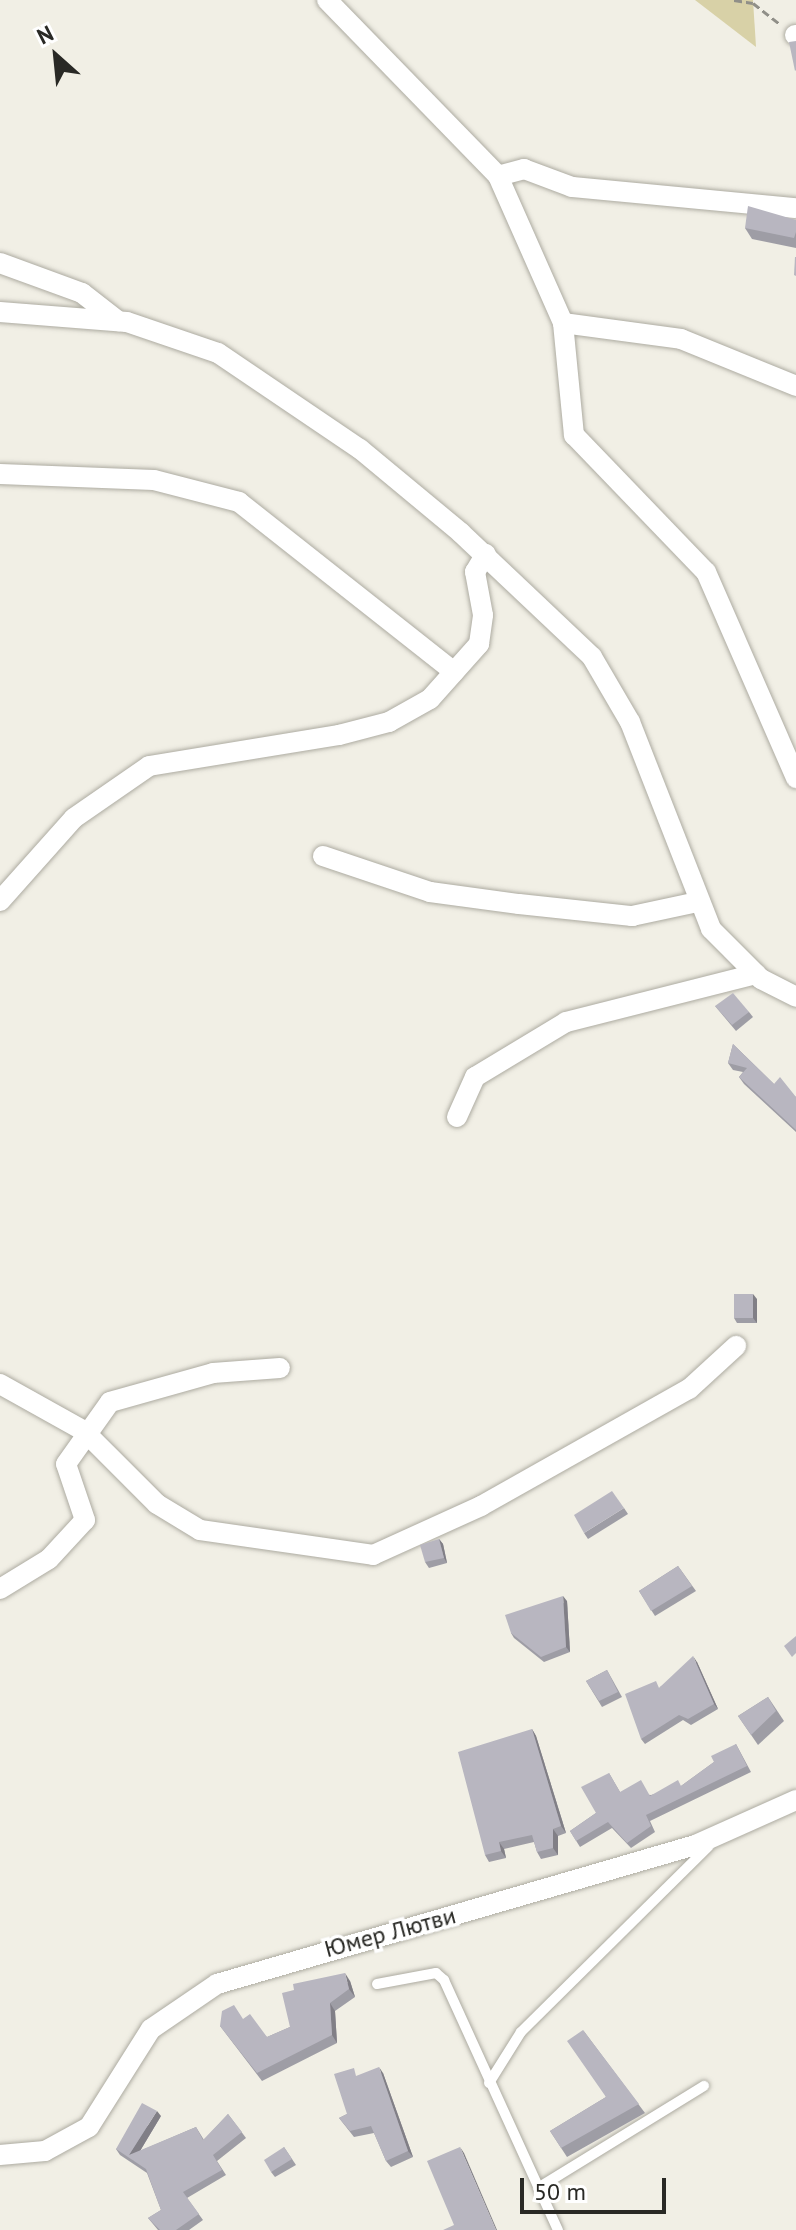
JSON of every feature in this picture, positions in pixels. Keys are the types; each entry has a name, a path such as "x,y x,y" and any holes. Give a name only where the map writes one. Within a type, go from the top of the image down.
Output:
{"street":[{"path":"327,0 498,176 563,323 574,435 706,572 796,778"},
{"path":"498,176 524,169 572,187 796,208"},
{"path":"0,263 68,286 118,321"},
{"path":"0,312 118,321 182,337 287,395 486,554 562,624 611,687 711,929 756,974 796,997"},
{"path":"563,323 681,339 796,386"},
{"path":"0,474 154,480 239,502 454,672"},
{"path":"0,901 74,818 149,766 389,722 430,699 479,644 483,615 475,572 486,554"},
{"path":"323,856 430,892 519,904 632,916 698,902"},
{"path":"457,1117 475,1077 566,1022 756,974"},
{"path":"0,1384 84,1431 157,1504 200,1530 373,1555 481,1506 689,1389 736,1346"},
{"path":"0,1589 49,1559 85,1520 66,1464 84,1431 110,1402 155,1384 280,1368"},
{"name":"Юмер Лютви","path":"0,2155 45,2151 89,2127 151,2029 217,1984 719,1836 796,1800"}],"lane":[{"path":"489,2083 521,2032 719,1836"},
{"path":"377,1984 441,1975 558,2230"},
{"path":"538,2188 704,2086"}],"path":[{"path":"734,0 753,3 796,35"}],"shaded area":[{"path":"695,0 753,0 756,47"}],"building":[{"path":"796,41 796,70 795,71 789,42"},
{"path":"748,206 796,220 794,238 745,228"},
{"path":"733,993 749,1012 732,1025 715,1006"},
{"path":"733,1044 774,1084 780,1077 796,1097 796,1130 739,1077 747,1068 728,1063"},
{"path":"734,1294 753,1294 753,1318 734,1318"},
{"path":"612,1491 624,1508 584,1533 574,1515"},
{"path":"439,1539 444,1558 425,1562 420,1545"},
{"path":"678,1566 692,1586 651,1611 639,1591"},
{"path":"563,1596 566,1647 541,1657 511,1633 505,1615"},
{"path":"796,1636 796,1653 792,1657 784,1646"},
{"path":"693,1656 714,1704 688,1719 679,1715 641,1739 625,1694 656,1681 659,1688"},
{"path":"607,1670 618,1692 599,1701 586,1681"},
{"path":"768,1697 776,1711 751,1735 738,1716"},
{"path":"532,1729 561,1826 553,1829 553,1848 537,1852 532,1835 499,1842 501,1851 485,1855 458,1752"},
{"path":"736,1744 747,1766 646,1815 651,1826 627,1843 608,1822 576,1841 570,1831 596,1813 581,1787 609,1773 620,1792 641,1780 650,1796 678,1780 681,1786 714,1762 711,1756"},
{"path":"345,1973 349,1989 330,2003 332,2035 257,2073 220,2026 222,2011 234,2005 243,2019 250,2014 267,2037 290,2027 282,1993 294,1990 293,1984"},
{"path":"583,2030 639,2104 561,2148 550,2131 606,2097 567,2041"},
{"path":"379,2067 408,2151 386,2161 371,2126 350,2131 339,2118 347,2114 334,2074 354,2068 356,2076"},
{"path":"142,2103 157,2111 129,2155 196,2127 203,2140 228,2114 242,2132 213,2155 222,2170 183,2192 199,2214 176,2230 160,2230 148,2218 161,2210 146,2169 116,2149"},
{"path":"284,2147 292,2159 271,2172 264,2160"},
{"path":"460,2147 496,2230 443,2230 454,2225 427,2161"}]}
